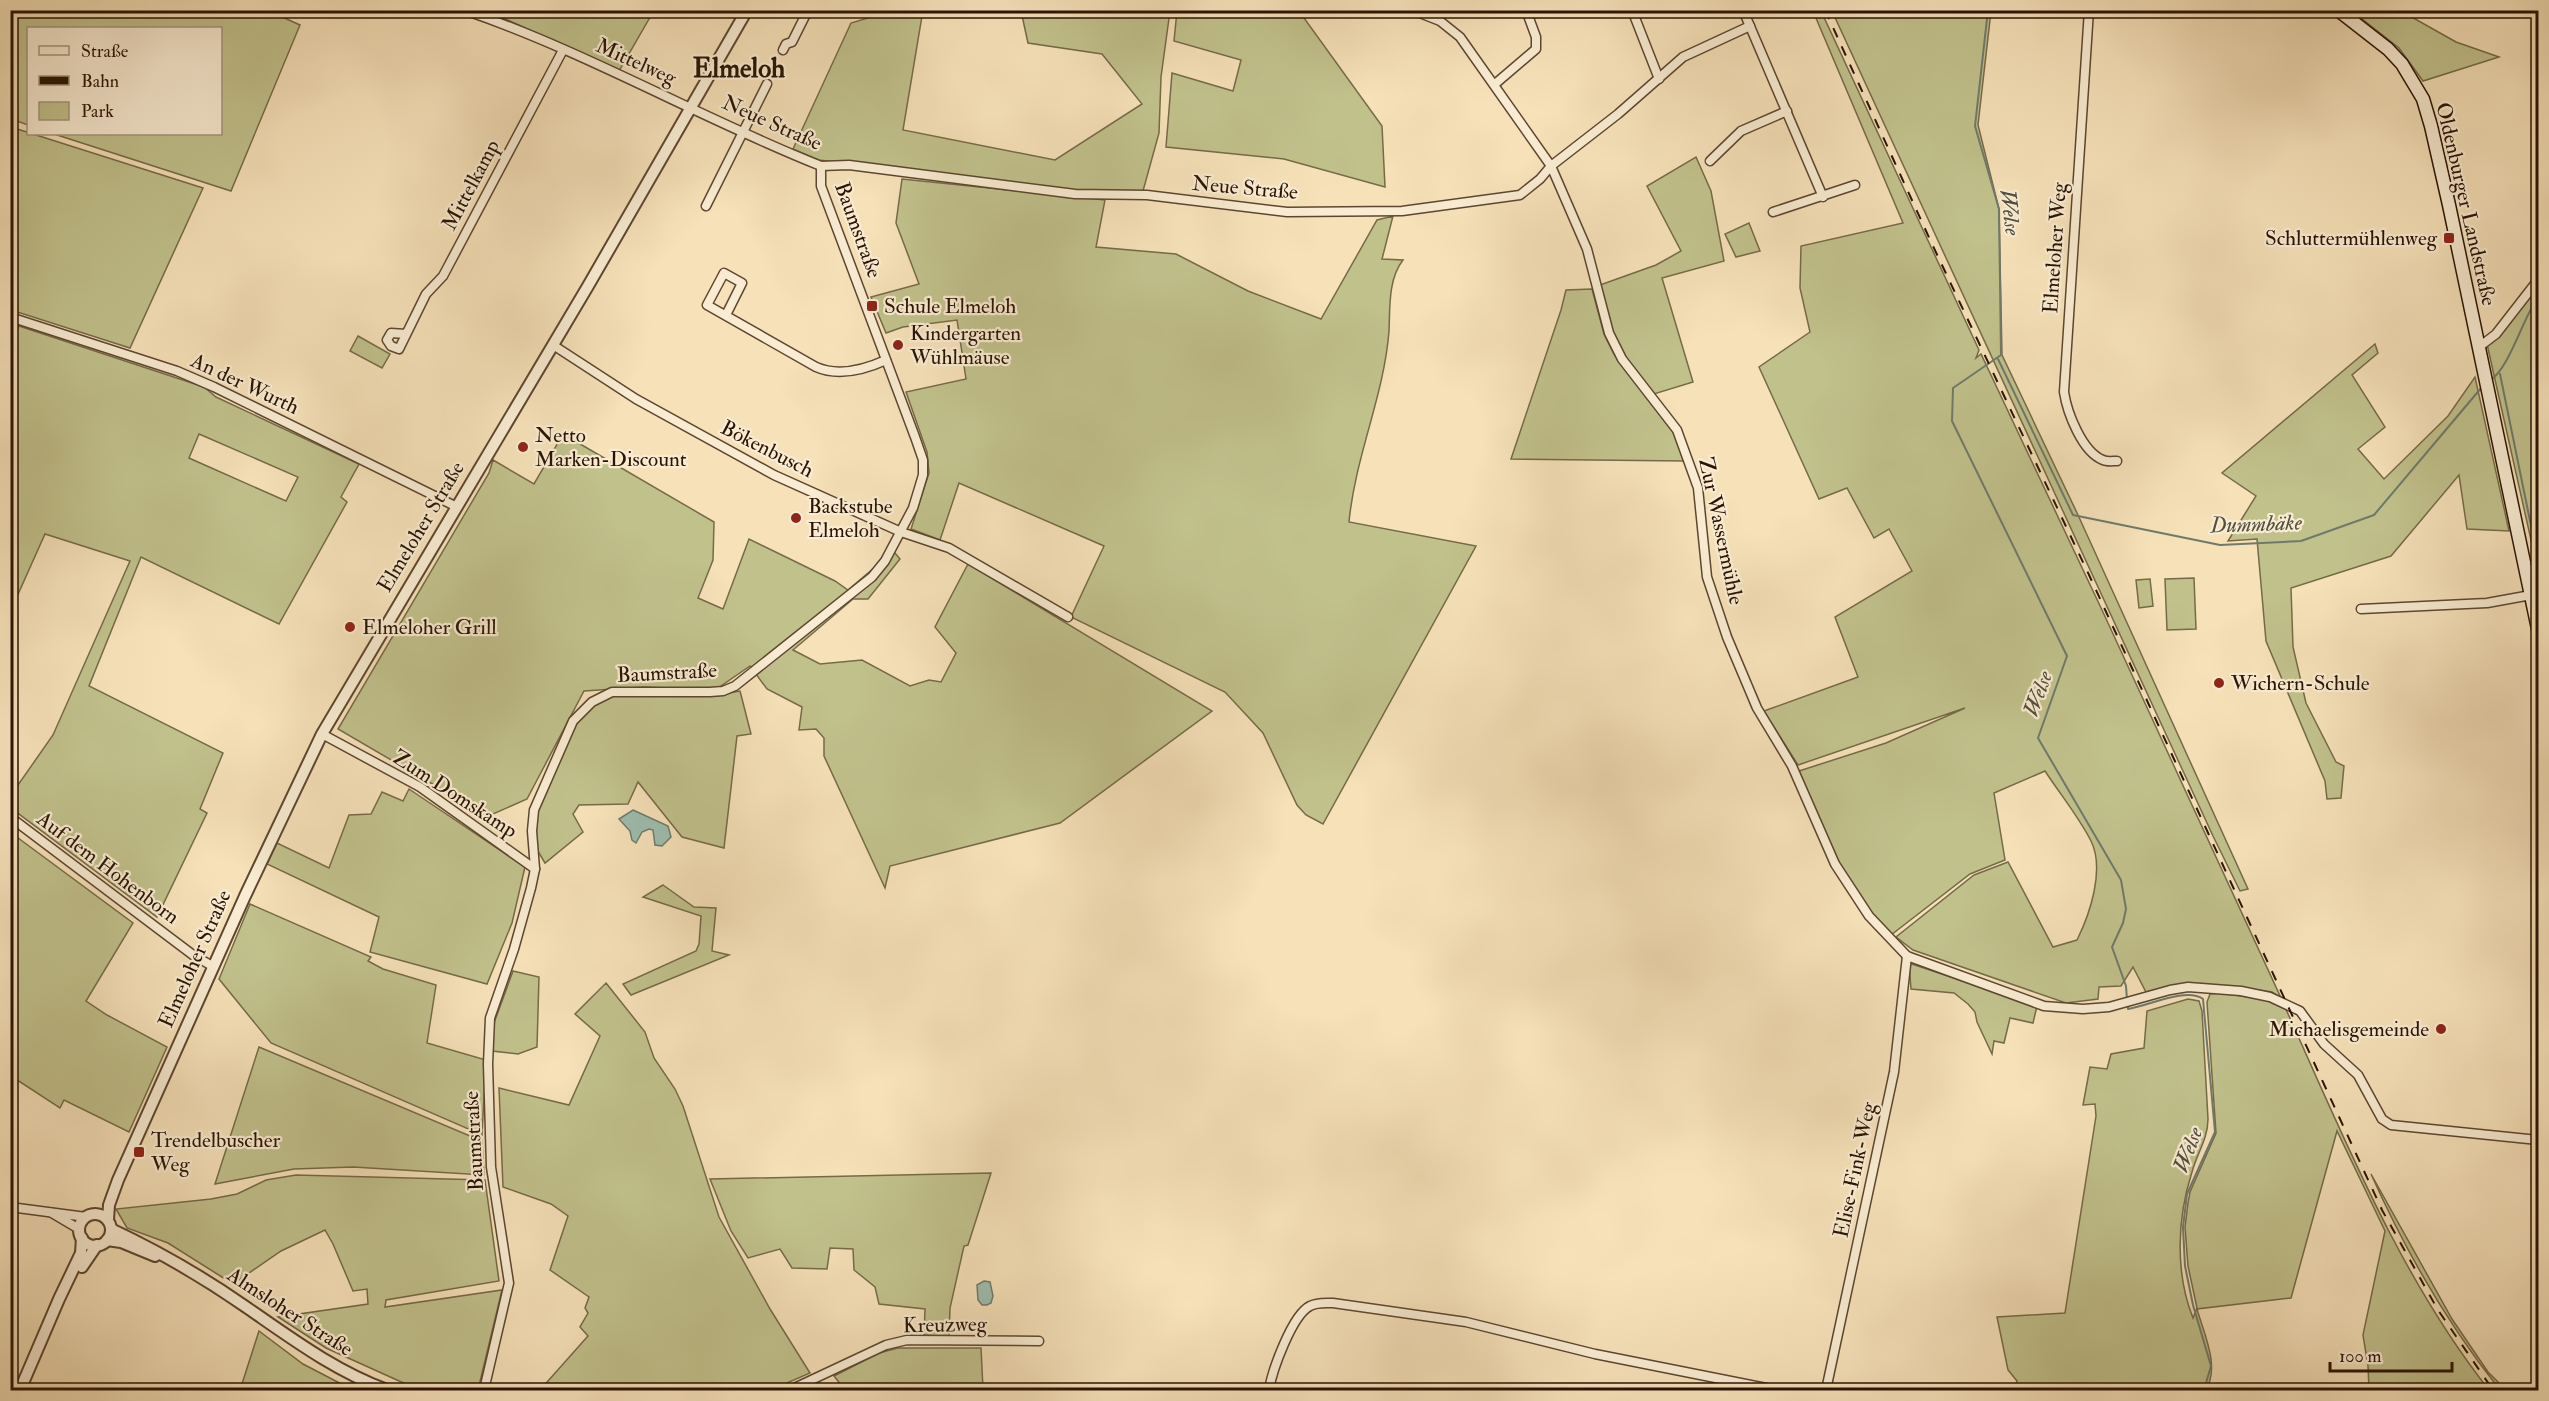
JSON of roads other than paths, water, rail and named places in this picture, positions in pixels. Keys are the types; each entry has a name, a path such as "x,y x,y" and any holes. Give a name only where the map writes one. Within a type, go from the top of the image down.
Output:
{"main road":[{"name":"Oldenburger Landstraße","path":"2338,10 2388,49 2402,64 2422,99 2431,126 2538,629"}],"street":[{"name":"Mittelweg","path":"464,10 496,21 693,108"},
{"name":"Elmeloher Straße","path":"106,1234 109,1205 118,1180 322,734 455,506 693,108 747,10"},
{"path":"783,50 786,44 792,42 808,10"},
{"name":"Zur Wassermühle","path":"1412,10 1452,28 1495,84 1551,166 1587,249 1609,333 1622,359 1677,430 1689,459 1698,488 1707,576 1713,600 1757,708 1792,766 1822,837 1848,885 1869,915 1907,956"},
{"path":"1495,84 1536,49 1536,37 1526,10"},
{"path":"1632,10 1659,79"},
{"path":"1743,10 1823,197"},
{"name":"Elmeloher Weg","path":"2089,10 2064,392 2071,420 2086,445 2103,460 2117,461"},
{"name":"Neue Straße","path":"693,108 821,166 849,165 1075,194 1147,195 1287,212 1379,213 1520,195 1551,166 1683,57 1750,26"},
{"name":"Mittelkamp","path":"406,334 426,294 442,276 563,50"},
{"path":"706,206 767,84"},
{"path":"1710,161 1741,131 1787,111"},
{"name":"Baumstraße","path":"484,1390 509,1283 491,1167 488,1064 490,1018 514,949 535,869 532,831 534,810 573,721 592,702 612,692 710,692 723,691 735,686 872,577 901,532 913,508 923,475 923,460 821,186 821,166"},
{"path":"1773,212 1855,185"},
{"path":"726,315 742,283 724,273 707,305 828,372 852,372 886,360"},
{"path":"2479,347 2496,334 2538,280"},
{"name":"An der Wurth","path":"10,317 177,372 214,387 455,506"},
{"name":"Bökenbusch","path":"553,345 636,399 774,475 901,532 949,548 1068,617"},
{"path":"2361,609 2487,603 2531,595"},
{"name":"Zum Domskamp","path":"322,734 420,787 535,869"},
{"name":"Auf dem Hohenborn","path":"10,817 193,955 214,967"},
{"path":"1907,956 2044,1006 2083,1009 2109,1007 2188,987 2241,991 2270,997 2300,1011 2324,1044 2358,1075 2382,1119 2391,1125 2538,1140"},
{"name":"Elise-Fink-Weg","path":"1826,1390 1894,1072 1907,956"},
{"name":"Elmeloher Straße","path":"46,1333 81,1253 80,1234 91,1215 118,1180"},
{"path":"10,1207 91,1215 106,1234"},
{"path":"46,1210 80,1234 91,1245 106,1234"},
{"path":"20,1390 46,1333 88,1256 106,1234"},
{"name":"Almsloher Straße","path":"106,1234 173,1262 201,1278 339,1370 387,1390"},
{"path":"1269,1390 1273,1369 1284,1344 1307,1307 1316,1303 1333,1303 1466,1322 1595,1354 1776,1390"},
{"name":"Kreuzweg","path":"790,1390 886,1345 907,1340 1039,1341"}],"waterway":[{"name":"Welse","path":"1988,10 1975,126 1999,209 2001,355 1953,388 1952,421 2067,656 2038,738 2121,880 2126,909 2123,923 2112,947 2126,986 2127,1000"},
{"name":"Dummbäke","path":"2491,380 2505,364 2538,297"},
{"name":"Dummbäke","path":"1998,359 2073,515 2220,545 2301,541 2374,515 2482,387"},
{"path":"2500,374 2536,550"},
{"path":"508,980 510,974"},
{"name":"Welse","path":"2128,1006 2128,1009 2187,995 2203,999 2215,1132 2187,1194 2183,1227 2185,1266 2193,1305 2211,1366 2204,1390"}],"railway":[{"path":"1825,10 2382,1210 2438,1310 2493,1390"}],"place":[{"name":"Schluttermühlenweg","path":"2449,238"},
{"name":"Schule Elmeloh","path":"872,306"},
{"name":"Kindergarten Wühlmäuse","path":"898,345"},
{"name":"Netto Marken-Discount","path":"523,447"},
{"name":"Backstube Elmeloh","path":"796,518"},
{"name":"Elmeloher Grill","path":"350,627"},
{"name":"Wichern-Schule","path":"2219,683"},
{"name":"Michaelisgemeinde","path":"2441,1029"},
{"name":"Trendelbuscher Weg","path":"139,1152"}],"district":[{"name":"Elmeloh","path":"739,68"}]}
